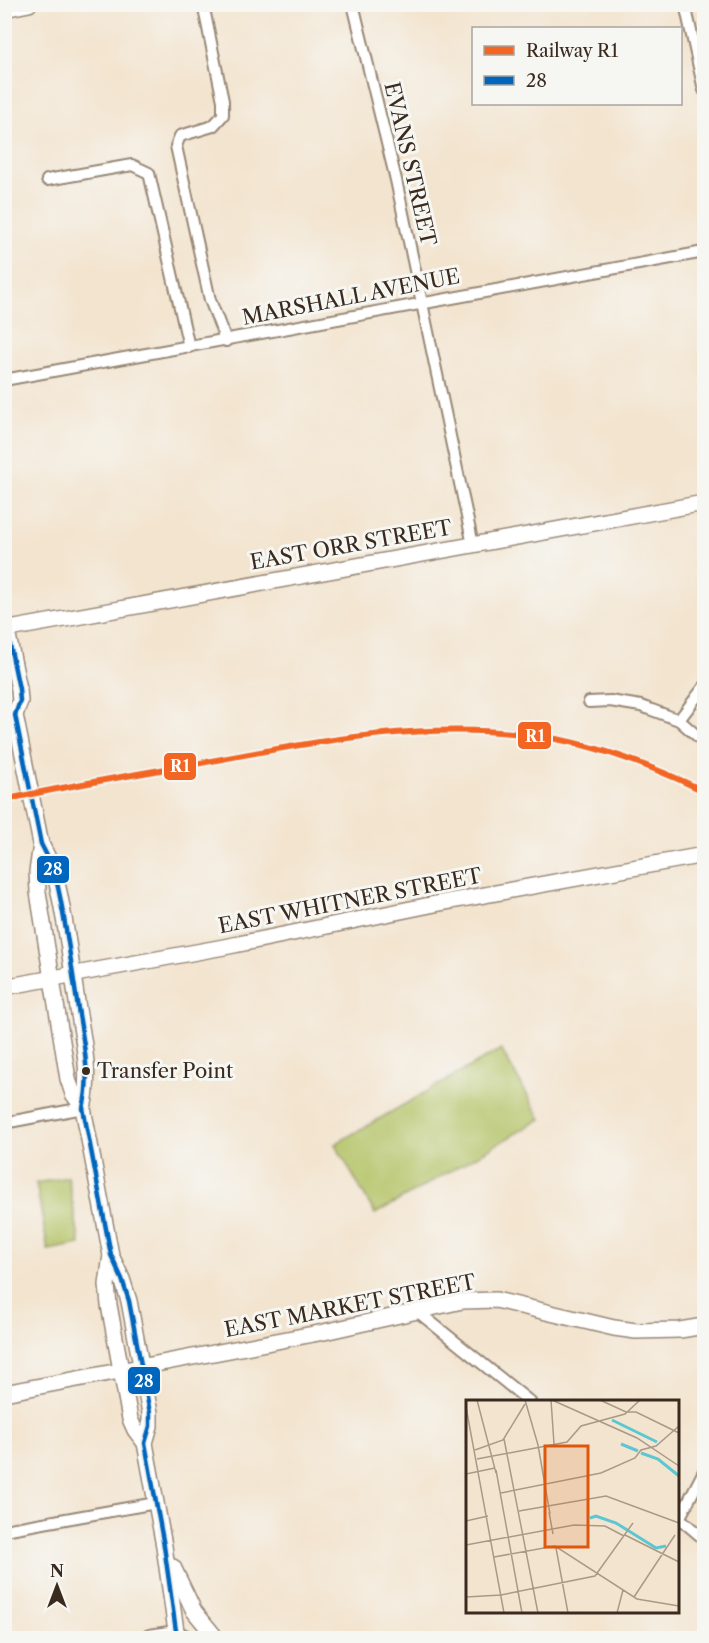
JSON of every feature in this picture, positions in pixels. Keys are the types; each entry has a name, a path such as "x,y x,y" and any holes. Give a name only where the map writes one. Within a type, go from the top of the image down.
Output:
{"main road":[{"path":"150,1638 179,1637"}],"street":[{"path":"4,9 29,4"},
{"path":"203,4 223,101 223,115 213,126 180,136 176,146 210,300 226,341"},
{"name":"EVANS STREET","path":"353,4 396,180 473,545"},
{"path":"685,4 705,90"},
{"path":"47,180 132,165 149,173 189,347"},
{"name":"MARSHALL AVENUE","path":"4,380 226,341 421,302 705,252"},
{"name":"EAST ORR STREET","path":"5,625 705,503"},
{"path":"5,625 20,701 8,712 41,844 57,883 87,1074 84,1108 111,1255 129,1301 142,1368 150,1413 150,1426 145,1443 179,1637"},
{"path":"679,720 705,687"},
{"path":"589,702 610,701 641,706 679,720 705,742"},
{"path":"41,844 37,872 38,892 68,1079 73,1094 84,1108"},
{"name":"EAST WHITNER STREET","path":"4,987 213,949 435,904 705,855"},
{"path":"4,1123 84,1108"},
{"path":"111,1255 107,1285 121,1372 130,1419 145,1443"},
{"name":"EAST MARKET STREET","path":"4,1394 324,1332 462,1300 488,1299 636,1331 680,1330 705,1326"},
{"path":"417,1311 529,1400"},
{"path":"679,1516 705,1471"},
{"path":"4,1530 156,1503"},
{"path":"679,1519 705,1539"},
{"path":"164,1546 194,1611 216,1638"}],"green space":[{"path":"501,1049 541,1119 375,1214 335,1144"},
{"path":"68,1177 80,1244 48,1250 36,1183"}],"rail line":[{"name":"R1","path":"4,800 54,789 332,740 417,731 460,730 502,732 566,741 646,766 704,791"}],"transit line":[{"name":"28","path":"4,616 19,689 20,701 15,715 41,844 56,878 68,942 85,1055 87,1082 83,1108 111,1255 129,1301 150,1413 150,1426 145,1443 164,1546 177,1638"}],"place":[{"name":"Transfer Point","path":"86,1071"}]}
